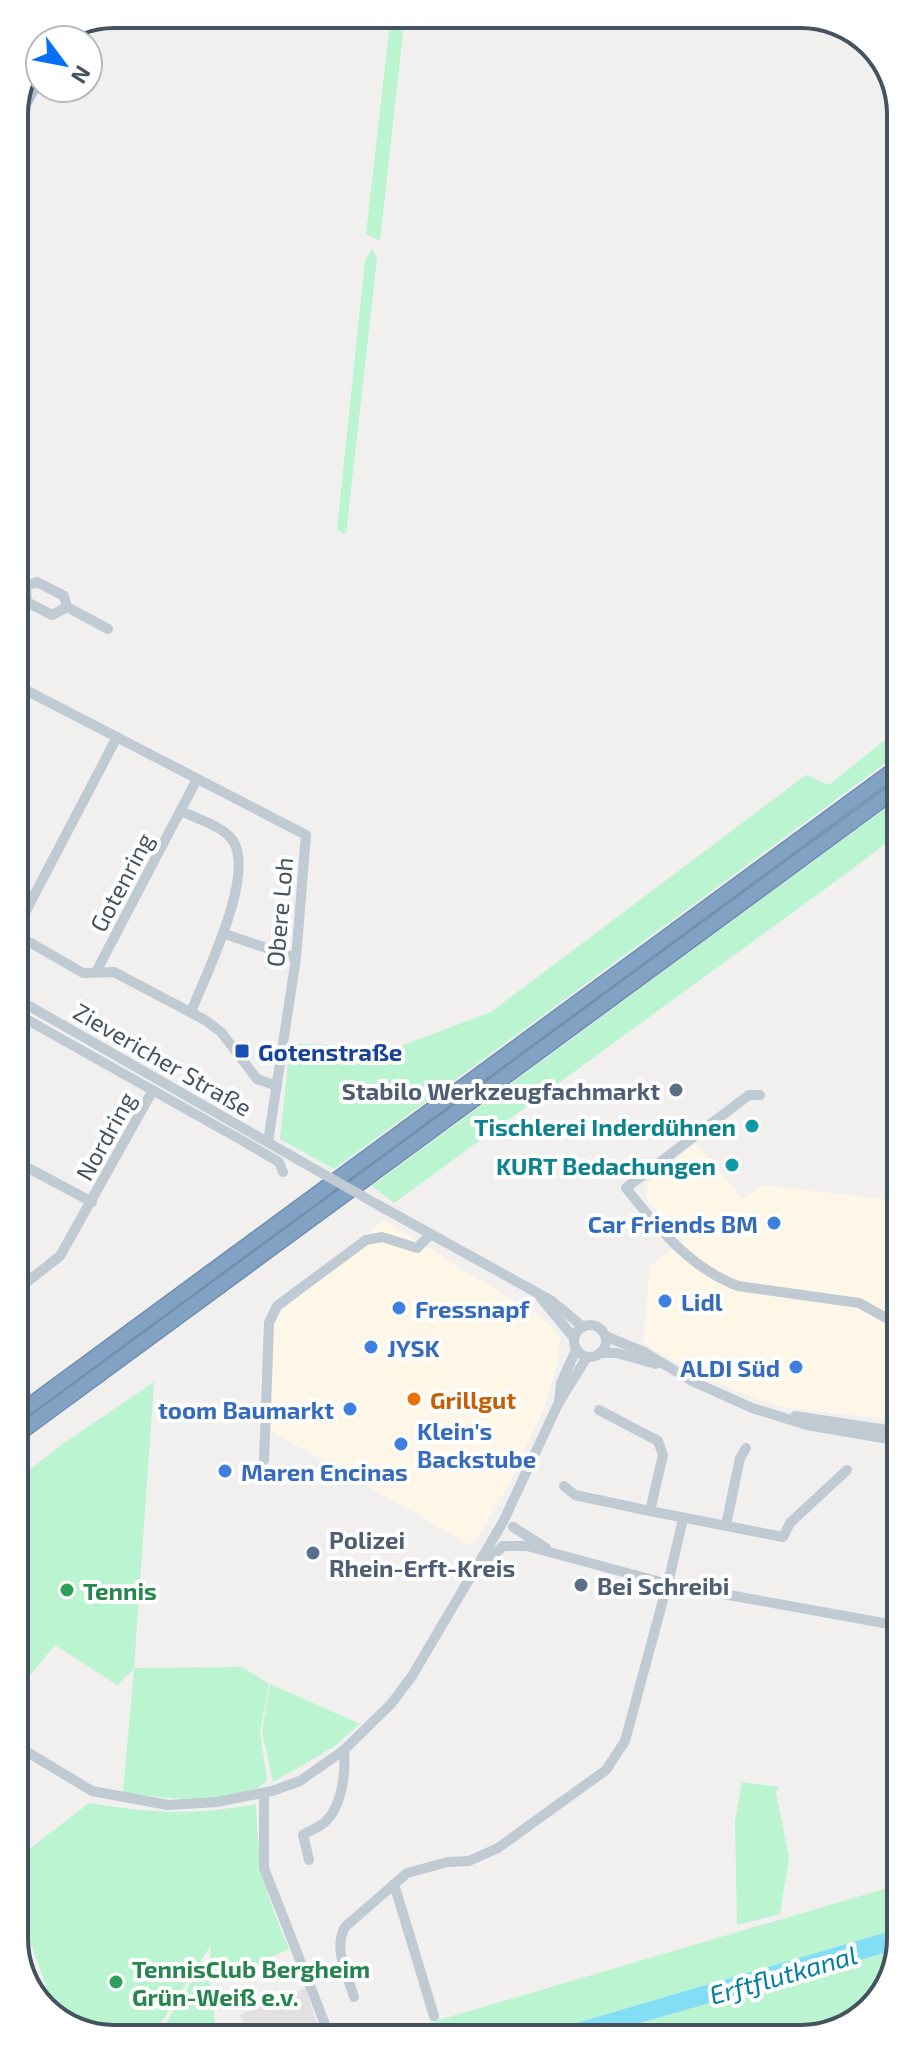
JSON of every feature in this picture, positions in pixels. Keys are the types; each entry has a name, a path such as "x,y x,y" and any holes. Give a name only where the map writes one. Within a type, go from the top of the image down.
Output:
{"highway":[{"path":"28,1407 887,775"},
{"path":"28,1427 887,796"}],"street":[{"path":"28,583 37,582 64,596 67,607 108,629"},
{"path":"28,603 52,615 67,607"},
{"name":"Obere Loh","path":"28,692 306,835 296,958 268,1142"},
{"path":"28,907 117,737"},
{"name":"Gotenring","path":"96,972 197,779"},
{"path":"181,811 230,837 236,849 235,899 225,934 191,1012"},
{"path":"225,934 296,958"},
{"path":"28,941 83,973 114,972 191,1012 221,1032 257,1079 277,1086"},
{"name":"Zievericher Straße","path":"28,1005 541,1298 552,1301 583,1327"},
{"name":"Zievericher Straße","path":"28,1020 279,1162 283,1172"},
{"name":"Nordring","path":"28,1281 60,1256 153,1090"},
{"path":"760,1095 749,1095 626,1188 684,1252 722,1280 738,1286 859,1303 887,1318"},
{"name":"Nordring","path":"28,1168 92,1202"},
{"path":"264,1460 269,1323 277,1306 366,1240 382,1237 417,1248 431,1234"},
{"path":"541,1298 574,1338 576,1350 561,1383 559,1402"},
{"path":"574,1338 583,1327 596,1327 605,1336 644,1352 662,1365 719,1394 807,1425 887,1439"},
{"path":"600,1353 605,1336"},
{"path":"576,1350 587,1357"},
{"path":"28,1752 92,1791 168,1805 217,1802 264,1793 300,1781 344,1750 391,1704 412,1676 476,1570 523,1482 559,1402 587,1357 617,1353 662,1365"},
{"path":"599,1410 658,1441 662,1447 650,1511"},
{"path":"780,1415 887,1430"},
{"path":"726,1525 746,1448"},
{"path":"564,1486 575,1495 783,1537 790,1523 847,1470"},
{"path":"354,1997 339,1938 345,1927 407,1873 448,1862 469,1861 498,1848 606,1770 616,1759 625,1741 683,1519"},
{"path":"513,1527 548,1550"},
{"path":"476,1570 503,1546 513,1544 548,1550 586,1564 668,1584 887,1624"},
{"path":"309,1860 303,1835 321,1825 332,1813 346,1773 344,1750"},
{"path":"264,1793 264,1868 325,2025"},
{"path":"394,1884 434,2016"}],"shaded area":[{"path":"696,1143 743,1199 762,1185 887,1200 887,1419 780,1407 704,1378 643,1343 650,1267 682,1240 646,1198 648,1182"},
{"path":"383,1220 545,1320 560,1336 558,1362 547,1401 509,1485 472,1546 271,1431 274,1318"},
{"path":"305,1988 318,2025 244,2025 240,2015"}],"green space":[{"path":"389,28 403,28 380,241 366,234"},
{"path":"372,249 377,258 346,534 337,530 365,260"},
{"path":"887,738 887,762 334,1169 280,1139 290,1044 401,1046 491,1012 806,775 829,785"},
{"path":"887,807 887,842 851,870 394,1203 372,1186"},
{"path":"154,1382 134,1668 242,1667 269,1684 260,1732 267,1780 256,1789 239,1795 198,1799 123,1792 134,1669 117,1685 55,1645 28,1678 28,1471"},
{"path":"270,1684 360,1724 332,1748 273,1782 262,1731"},
{"path":"742,1782 779,1787 776,1792 789,1858 780,1914 737,1925 735,1821"},
{"path":"89,1803 172,1812 256,1804 258,1845 264,1878 289,1949 228,1976 210,1979 215,2025 165,2025 195,1976 209,1978 211,1945 159,2025 108,2025 81,2018 50,1996 28,1937 28,1850"},
{"path":"887,1888 887,1932 570,2025 422,2025"},
{"path":"885,1953 878,1977 866,1996 829,2020 801,2025 633,2025"}],"water":[{"name":"Erftflutkanal","path":"887,1932 885,1953 633,2025 570,2025"}],"place":[{"name":"Gotenstraße","path":"242,1051"},
{"name":"Stabilo Werkzeugfachmarkt","path":"676,1090"},
{"name":"Tischlerei Inderdühnen","path":"752,1126"},
{"name":"KURT Bedachungen","path":"732,1165"},
{"name":"Car Friends BM","path":"774,1223"},
{"name":"Lidl","path":"665,1301"},
{"name":"Fressnapf","path":"399,1308"},
{"name":"JYSK","path":"371,1347"},
{"name":"ALDI Süd","path":"796,1367"},
{"name":"Grillgut","path":"414,1399"},
{"name":"toom Baumarkt","path":"350,1409"},
{"name":"Klein's Backstube","path":"401,1444"},
{"name":"Maren Encinas","path":"225,1471"},
{"name":"Polizei Rhein-Erft-Kreis","path":"313,1553"},
{"name":"Bei Schreibi","path":"581,1585"},
{"name":"Tennis","path":"67,1590"},
{"name":"TennisClub Bergheim Grün-Weiß e.v.","path":"116,1982"}]}
